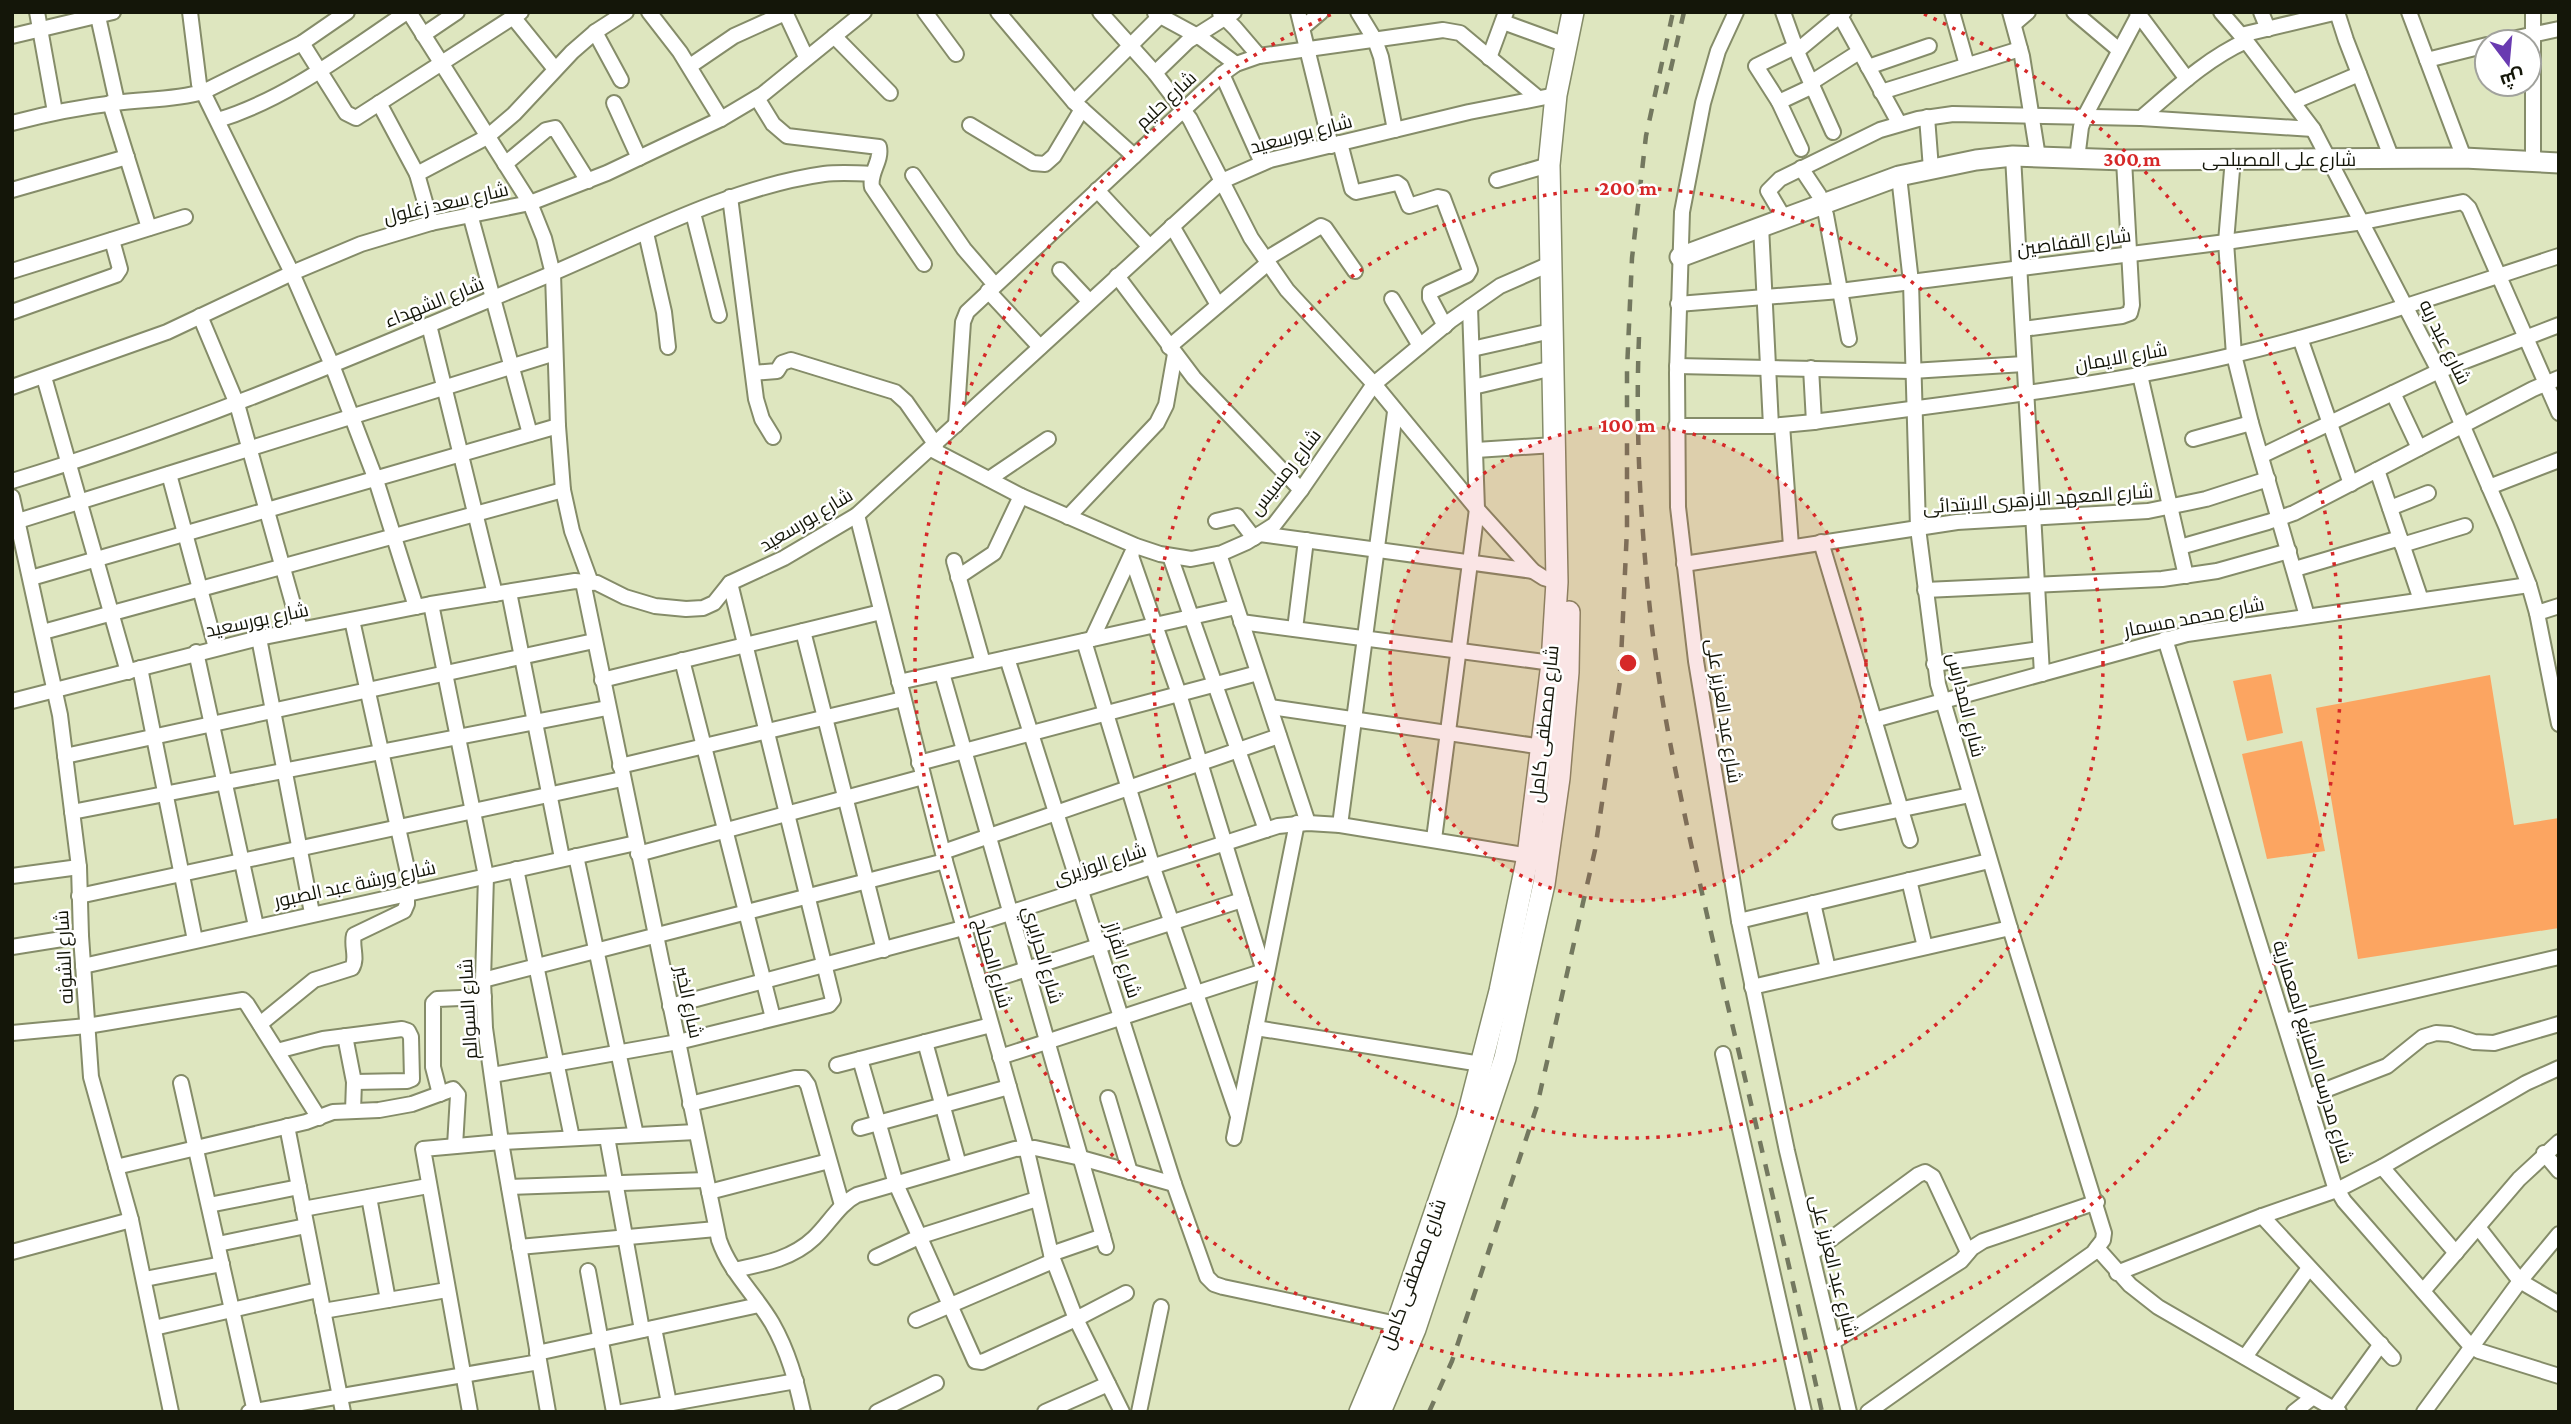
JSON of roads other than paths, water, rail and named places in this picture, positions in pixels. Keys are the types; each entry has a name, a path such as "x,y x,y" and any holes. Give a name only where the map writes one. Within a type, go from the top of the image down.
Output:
{"main road":[{"name":"شارع مصطفى كامل","path":"1380,1412 1415,1329 1506,1058 1538,858 1543,747 1557,582 1547,96 1566,46 1573,12"},
{"name":"شارع مصطفى كامل","path":"1360,1412 1396,1324 1467,1119 1559,778 1568,672 1570,565 1559,267 1559,185 1566,101 1587,12"}],"street":[{"path":"37,12 55,112"},
{"path":"12,36 113,12"},
{"path":"190,12 197,74 203,92 292,273 332,365 376,480 416,607"},
{"path":"12,123 55,112 114,103 186,97 203,92 302,43 346,12"},
{"path":"218,120 248,110 319,71 408,12"},
{"name":"شارع الخير","path":"408,12 530,203 544,237 553,274 563,490 587,582 594,641 607,708 716,1228 723,1251 783,1346 796,1381 803,1412"},
{"path":"423,35 457,12"},
{"path":"418,174 487,136 513,114 555,69 595,32 626,12"},
{"path":"649,12 690,66 721,120"},
{"path":"690,66 734,36 785,12 806,57"},
{"name":"شارع سعد زغلول","path":"12,387 167,332 361,244 431,223 530,203 589,181 721,120 757,98 864,12"},
{"path":"925,12 956,54"},
{"path":"998,12 1078,106 1134,156"},
{"path":"1100,12 1184,110 1251,237 1287,290 1374,384 1477,509 1533,571 1557,582"},
{"path":"1298,12 1335,145 1352,189 1356,192 1397,183 1401,186 1409,206 1440,196 1444,199 1471,270 1467,275 1430,292 1430,298 1445,326"},
{"path":"1302,28 1321,12"},
{"path":"1358,12 1375,40 1381,57 1395,130"},
{"name":"شارع عبد العزيز على","path":"1736,12 1718,51 1703,103 1682,212 1676,426 1678,507 1696,661 1739,921 1787,1151 1849,1412"},
{"path":"1783,12 1796,49 1833,132"},
{"path":"1952,12 1968,65"},
{"path":"2028,12 2012,18 2020,49 2038,157"},
{"path":"2074,12 2119,50"},
{"name":"شارع عبد ربه","path":"2221,12 2313,129 2440,371 2529,585 2559,724"},
{"path":"2261,12 2268,29"},
{"path":"2141,118 2187,79 2244,38 2268,29 2337,12 2392,159"},
{"path":"2409,12 2464,158"},
{"path":"970,125 1033,163 1045,164 1054,156 1078,106 1160,13 1237,64"},
{"path":"2077,159 2085,116 2138,13 2187,79"},
{"path":"97,14 127,157 149,228"},
{"path":"1155,73 1181,47 1226,14 1259,56"},
{"path":"1801,149 1779,102 1756,66 1796,49 1841,14 1899,123"},
{"path":"302,43 348,116 356,118 517,15 555,69"},
{"path":"1489,58 1504,17 1566,46"},
{"name":"شارع حليم","path":"956,425 963,322 967,312 1222,74 1237,64 1259,56 1308,51 1434,30 1451,31 1460,33 1489,58 1547,96"},
{"path":"595,32 621,80"},
{"path":"834,36 890,93"},
{"path":"1868,67 1929,46"},
{"path":"2427,60 2473,48"},
{"path":"1881,92 2020,49"},
{"path":"1779,102 1812,84 1859,52"},
{"path":"1222,74 1262,163"},
{"path":"2293,102 2359,74"},
{"name":"شارع بورسعيد","path":"12,701 300,629 431,604 575,581 587,582 655,606 703,608 715,603 730,583 783,558 857,515 1222,181 1262,163 1547,96"},
{"path":"757,98 774,124 787,136 876,145 880,153 872,174 872,187 925,264"},
{"path":"2533,98 2533,162"},
{"path":"379,103 418,174 431,223"},
{"path":"614,103 639,158"},
{"path":"1784,218 1768,191 1780,179 1859,139 1899,123 1927,117 1975,114 2085,116 2313,129"},
{"path":"1927,117 1931,169"},
{"path":"505,164 549,128 558,130 589,181"},
{"path":"2013,156 2042,674"},
{"name":"شارع على المصيلحى","path":"1680,257 1899,176 2013,156 2124,160 2464,158 2559,163"},
{"path":"12,190 127,157"},
{"path":"2233,158 2226,242 2234,355 2307,616"},
{"path":"2022,329 2130,313 2132,305 2124,160"},
{"path":"1497,180 1549,165"},
{"path":"1801,168 1823,203 1850,339"},
{"name":"شارع الشهداء","path":"12,481 69,464 237,404 553,274 730,197 822,174 872,174"},
{"path":"913,175 992,288 1040,347"},
{"name":"شارع المدارس","path":"1899,176 1911,282 1917,528 1934,664 1989,861 2103,1225 2103,1240 2097,1248"},
{"path":"1097,190 1149,246"},
{"path":"730,197 759,409 772,437"},
{"name":"شارع القفاصين","path":"1678,304 1840,291 2129,255 2363,222 2459,201 2469,208 2498,276"},
{"path":"693,213 719,315"},
{"path":"470,214 530,434"},
{"path":"12,271 185,217"},
{"path":"1172,226 1218,306"},
{"path":"1068,517 1157,423 1166,405 1172,351 1267,261 1321,226 1355,271"},
{"path":"1761,226 1768,368 1791,546"},
{"path":"646,233 664,312 668,347"},
{"path":"12,312 116,275 120,265 113,240"},
{"name":"شارع الايمان","path":"1676,426 1776,426 1814,422 2140,375 2300,338 2559,256"},
{"name":"شارع رمسيس","path":"933,447 1021,496 1133,551 1191,559 1219,554 1274,525 1374,384 1445,326 1500,286 1550,264"},
{"path":"1060,270 1089,301"},
{"path":"1117,276 1194,378 1301,490"},
{"path":"2498,276 2559,413"},
{"path":"1392,299 1420,346"},
{"path":"1433,839 1477,509 1470,307"},
{"path":"200,316 237,404 300,629"},
{"path":"429,325 475,514 522,657 550,794 596,951 636,1135"},
{"path":"2261,456 2440,371 2559,325"},
{"path":"1472,349 1551,331"},
{"path":"2300,338 2351,484"},
{"path":"18,521 555,353"},
{"path":"753,373 777,371 782,363 791,360 888,389 906,402 933,447"},
{"path":"1677,366 1912,371 2024,364"},
{"path":"1473,387 1553,368"},
{"path":"1811,368 1814,422"},
{"path":"2140,375 2186,576"},
{"path":"44,377 112,613 134,670 154,736 195,940"},
{"path":"2179,547 2280,518 2544,383 2559,378"},
{"path":"2393,393 2418,448"},
{"path":"1340,825 1395,412"},
{"path":"2193,439 2251,423"},
{"path":"31,578 558,426"},
{"path":"989,479 1048,439"},
{"path":"1476,450 1554,445"},
{"path":"2489,487 2559,460"},
{"path":"2377,470 2421,600"},
{"path":"169,474 216,648"},
{"name":"شارع المعهد الازهرى الابتدائى","path":"1684,564 1957,522 2126,514 2171,508 2268,479"},
{"path":"43,632 563,490"},
{"path":"2390,508 2428,493"},
{"path":"958,577 994,552 1021,496"},
{"name":"شارع الشونه","path":"12,497 18,521 17,537 31,578 56,690 65,755 79,867 91,1077 131,1220 171,1412"},
{"name":"شارع المحلج","path":"857,515 921,770 1026,1147 1052,1257 1076,1319 1122,1412"},
{"path":"1216,521 1237,516 1257,536 1306,540 1533,571"},
{"path":"2295,569 2465,526"},
{"path":"1295,629 1306,540"},
{"path":"1821,542 1910,840"},
{"path":"1133,551 1265,974"},
{"path":"1133,551 1088,640 1105,714 1153,868 1238,1116"},
{"path":"1925,590 2186,576 2248,564 2289,551"},
{"path":"1219,554 1270,707 1303,823 1265,974 1234,1138"},
{"path":"1170,556 1266,830"},
{"path":"954,561 983,663"},
{"path":"492,1075 678,1042 831,1003 834,997 730,583"},
{"name":"شارع محمد مسمار","path":"1874,720 2165,639 2210,630 2529,585"},
{"name":"شارع السوالم","path":"431,604 486,876 483,980 492,1075 501,1142 548,1412"},
{"path":"2537,613 2559,606"},
{"path":"899,682 1236,607"},
{"path":"602,680 881,612"},
{"path":"260,1024 313,980 352,968 355,961 354,935 404,911 407,904 409,892 398,827 352,620"},
{"path":"1241,622 1552,663"},
{"path":"803,631 884,950"},
{"path":"259,638 312,914"},
{"name":"شارع مدرسه الصنايع المعمارية","path":"2165,639 2337,1190 2473,1348"},
{"path":"65,755 594,641"},
{"path":"1934,664 2040,649"},
{"path":"196,653 256,926"},
{"name":"شارع القزاز","path":"1007,658 1174,1184 1205,1273 1210,1281 1218,1286 1396,1324"},
{"path":"681,660 773,1018"},
{"name":"شارع الحرايري","path":"942,673 1105,1242 1052,1257"},
{"name":"شارع ورشة عبد الصبور","path":"83,965 569,857 637,848 725,831 845,798 964,751 1258,673"},
{"path":"79,896 550,794 703,746 903,699"},
{"path":"1270,707 1543,747"},
{"path":"72,812 607,708"},
{"path":"483,980 866,881 944,856 989,836 1279,736"},
{"path":"1840,822 1970,795"},
{"name":"شارع الوزيرى","path":"670,1006 963,928 1266,830 1303,823 1340,825 1538,858"},
{"path":"1739,921 1989,861"},
{"path":"12,876 79,867"},
{"path":"516,869 572,1138"},
{"path":"1909,880 1925,947"},
{"path":"981,984 1242,900"},
{"path":"1813,903 1828,969"},
{"path":"1752,986 2010,928"},
{"path":"12,947 81,936"},
{"path":"2284,1021 2559,957"},
{"path":"1000,1057 1196,993 1265,974"},
{"path":"440,1094 433,1067 434,1001 484,997"},
{"path":"12,1033 87,1026 237,1000 247,1004 319,1118"},
{"path":"2308,1097 2387,1066 2423,1037 2436,1033 2450,1034 2474,1042 2494,1043 2559,1024"},
{"path":"837,1065 991,1025"},
{"path":"1256,1028 1481,1064"},
{"path":"277,1051 345,1036 402,1029 410,1034 412,1079 354,1082"},
{"path":"345,1036 354,1082 353,1111"},
{"path":"925,1042 959,1165"},
{"path":"1723,1054 1804,1412"},
{"path":"860,1059 897,1184 974,1359 980,1363 1076,1319 1125,1293"},
{"path":"2117,1273 2262,1216 2337,1190 2382,1167 2526,1083 2559,1068"},
{"path":"690,1104 803,1078 807,1081 842,1205"},
{"path":"181,1083 253,1411 463,1375 601,1339 759,1305"},
{"path":"860,1128 1009,1087"},
{"path":"116,1167 319,1118 333,1112 396,1107 453,1089 457,1091 455,1146"},
{"path":"1108,1098 1130,1172"},
{"path":"287,1126 343,1412"},
{"path":"470,1412 423,1151 427,1148 501,1142 696,1132"},
{"path":"607,1137 625,1237 669,1403"},
{"path":"2423,1292 2544,1153 2559,1142"},
{"path":"734,1270 770,1262 799,1250 823,1228 842,1205 857,1195 1026,1147 1081,1158 1174,1184"},
{"path":"2544,1153 2559,1171"},
{"path":"509,1187 615,1184 707,1186 830,1161"},
{"path":"2382,1167 2456,1253"},
{"path":"1812,1253 1925,1172 1933,1177 1968,1252"},
{"path":"303,1209 428,1186"},
{"path":"209,1205 299,1187"},
{"path":"369,1197 388,1300"},
{"path":"876,1257 921,1237 1037,1199"},
{"path":"1833,1342 1957,1264 1983,1241 2096,1202"},
{"path":"2262,1216 2393,1358"},
{"path":"12,1252 131,1220"},
{"path":"218,1244 306,1226"},
{"path":"2478,1227 2520,1281 2559,1304"},
{"path":"519,1247 716,1228"},
{"path":"2429,1411 2520,1281 2559,1234"},
{"path":"1868,1412 2097,1248 2117,1273 2158,1307 2337,1410 2381,1344"},
{"path":"916,1320 1052,1257"},
{"path":"145,1279 222,1264"},
{"path":"2245,1357 2309,1268"},
{"path":"588,1271 614,1412"},
{"path":"154,1328 318,1290"},
{"path":"323,1311 447,1290"},
{"path":"1139,1412 1161,1307"},
{"path":"2473,1348 2559,1376"},
{"path":"622,1412 796,1381"},
{"path":"877,1412 936,1383"},
{"path":"1045,1412 1108,1384"},
{"path":"711,1396 714,1412"},
{"path":"2294,1412 2313,1397"}],"railway":[{"path":"1429,1412 1452,1361 1537,1106 1595,850 1620,681 1627,529 1627,370 1632,258 1646,136 1673,12"},
{"path":"1665,94 1684,12"},
{"path":"1639,337 1638,446 1642,519 1658,674 1694,857 1822,1412"}]}
